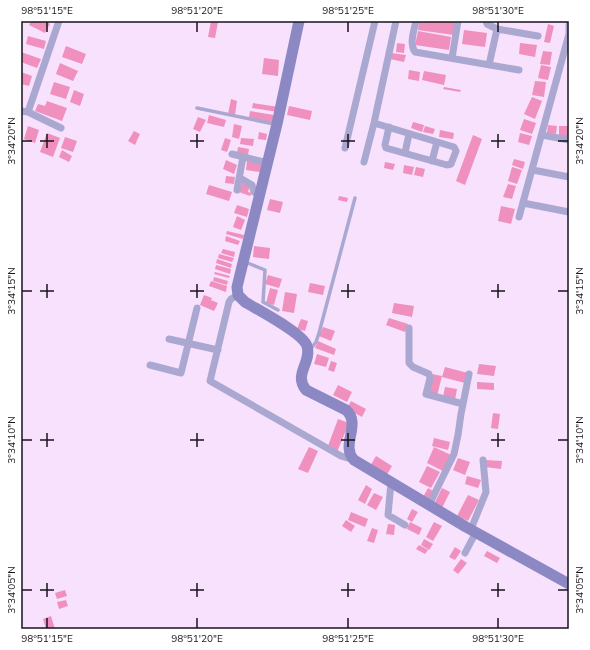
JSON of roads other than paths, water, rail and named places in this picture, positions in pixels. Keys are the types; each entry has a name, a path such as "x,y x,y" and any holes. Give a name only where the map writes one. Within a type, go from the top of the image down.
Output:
{"street":[{"path":"59,21 24,112 61,128"},
{"path":"299,21 268,163 237,287 238,295 245,302 300,336 307,344 308,352 301,378 302,385 306,390 350,413 353,420 348,450 349,454 354,460"},
{"path":"345,148 375,21"},
{"path":"364,162 396,21"},
{"path":"416,21 412,43 414,50 417,52 519,70"},
{"path":"452,58 458,21"},
{"path":"486,21 490,26 538,36"},
{"path":"519,217 533,170 568,34 569,24"},
{"path":"489,65 497,28"},
{"path":"568,34 569,38"},
{"path":"374,123 389,127 454,147 456,151 453,161 450,165 385,147 389,127"},
{"path":"405,153 409,134"},
{"path":"542,134 569,140"},
{"path":"432,161 437,142"},
{"path":"232,154 268,163"},
{"path":"238,190 243,157"},
{"path":"533,170 569,177"},
{"path":"240,178 252,185 254,192 260,195"},
{"path":"523,203 569,212"},
{"path":"238,295 229,302 210,381 342,456 354,460 429,505 569,584"},
{"path":"150,366 181,373 197,308"},
{"path":"409,328 408,361 413,367 429,374 430,378 426,394 463,404"},
{"path":"169,339 218,350"},
{"path":"429,505 454,454 469,374"},
{"path":"465,553 486,492 483,460"},
{"path":"391,483 388,515 405,525"}],"lane":[{"path":"197,108 277,124"},
{"path":"308,352 317,339 355,198"},
{"path":"244,262 264,270 264,302 278,310"}]}
